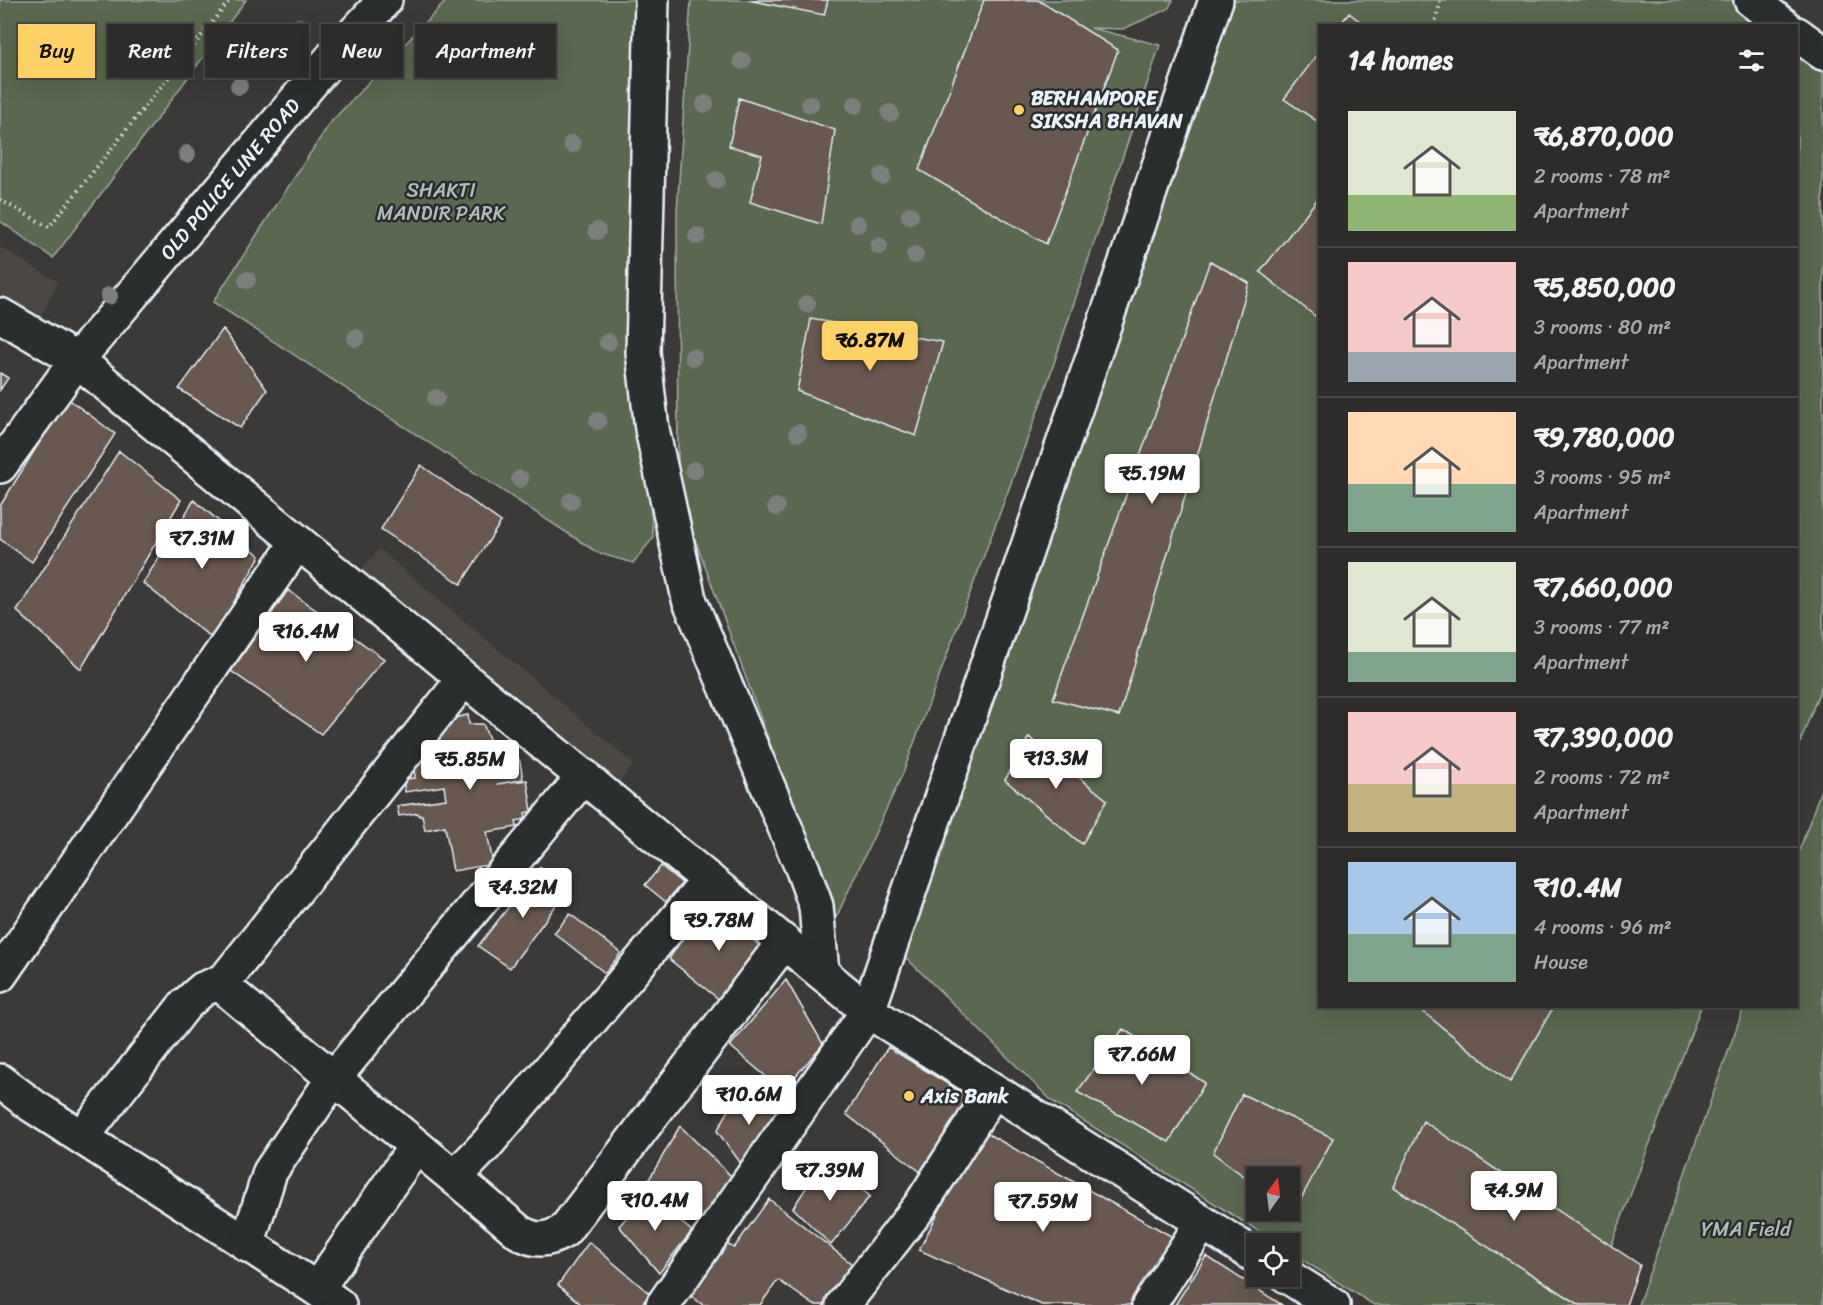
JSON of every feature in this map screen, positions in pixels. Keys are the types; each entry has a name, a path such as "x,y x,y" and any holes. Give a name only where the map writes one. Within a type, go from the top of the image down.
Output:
{"street":[{"name":"OLD POLICE LINE ROAD","path":"0,465 76,360 336,53 386,0"},
{"path":"652,0 643,352 652,429 689,599 810,888 816,906 822,973"},
{"path":"663,1305 868,1011 1216,0"},
{"path":"1751,0 1782,24"},
{"path":"1798,35 1823,53"},
{"path":"0,315 76,360 868,1011 1246,1250"},
{"path":"0,975 297,543"},
{"path":"82,1137 185,1005 202,989 219,983 228,976 464,679"},
{"path":"247,1245 270,1172 333,1079 584,776"},
{"path":"455,1177 486,1145 709,880"},
{"path":"219,983 519,1232 530,1239 549,1239 564,1231 784,942"},
{"path":"0,1081 33,1106 328,1297 416,1146"},
{"path":"843,1305 920,1206 993,1090"},
{"path":"1149,1305 1202,1223"},
{"path":"1300,1284 1333,1305"}],"path":[{"path":"0,200 49,227 230,0"},
{"path":"1435,24 1441,0"}],"shaded area":[{"path":"0,247 58,282 37,324 0,300"},
{"path":"379,549 634,764 612,792 357,574"}],"green space":[{"path":"0,0 246,0 228,24 205,24 205,55 193,71 193,24 107,24 107,78 188,78 53,258 0,221"},
{"name":"SHAKTI MANDIR PARK","path":"447,0 658,0 648,479 653,538 633,563 598,553 213,302 330,123 373,78 403,78 403,46 415,34 415,78 556,78 556,24 424,24"},
{"path":"691,0 1173,0 1168,9 1123,29 1091,28 1160,45 1040,405 903,773 835,920 678,493 677,211"},
{"path":"1219,0 1734,0 1769,24 1318,24 1318,1008 1701,1008 1589,1305 1374,1305 1300,1258 1300,1233 1261,1233 1052,1101 882,934"},
{"path":"1798,46 1823,64 1823,682 1798,748"},
{"name":"YMA Field","path":"1823,784 1823,1305 1638,1305 1744,1008 1798,1008 1798,854"}],"building":[{"path":"748,0 828,0 824,15"},
{"name":"BERHAMPORE SIKSHA BHAVAN","path":"984,0 1038,0 1118,50 1046,244 919,170"},
{"path":"1349,13 1363,24 1341,24"},
{"path":"1318,54 1318,122 1284,99"},
{"path":"739,98 835,130 821,224 750,202 762,155 729,146"},
{"path":"1318,199 1318,318 1260,272"},
{"path":"1210,261 1249,283 1119,716 1053,699"},
{"path":"811,319 943,342 916,436 797,391"},
{"path":"223,329 267,390 240,428 179,389"},
{"path":"0,373 8,378 0,390"},
{"path":"67,398 115,434 32,562 0,539 0,506"},
{"path":"119,451 181,500 81,669 17,611"},
{"path":"421,465 501,522 461,584 381,529"},
{"path":"194,500 260,556 213,639 143,583"},
{"path":"288,590 384,659 321,734 231,671"},
{"path":"468,715 469,724 483,724 494,751 513,744 523,779 497,784 527,780 532,811 525,813 526,819 516,821 517,827 487,832 493,864 453,871 445,826 425,830 422,815 419,816 418,813 399,816 397,806 446,799 444,786 405,792 403,779 415,778 414,768 420,765 420,756 439,754 440,721"},
{"path":"1029,737 1107,800 1082,844 1005,780"},
{"path":"661,866 682,883 666,902 645,885"},
{"path":"540,867 565,893 510,968 478,946"},
{"path":"708,898 770,945 727,1006 669,959"},
{"path":"570,914 621,953 605,973 554,933"},
{"path":"786,980 823,1044 783,1091 730,1046"},
{"path":"1418,1008 1553,1008 1510,1082"},
{"path":"1123,1029 1205,1083 1169,1142 1077,1092"},
{"path":"888,1047 972,1099 927,1177 846,1114"},
{"path":"747,1079 782,1119 748,1173 717,1131"},
{"path":"1242,1094 1333,1138 1300,1201 1300,1167 1246,1167 1246,1178 1213,1153"},
{"path":"1423,1121 1640,1265 1626,1305 1580,1305 1393,1187"},
{"path":"680,1126 732,1177 705,1225 648,1181"},
{"path":"981,1130 1180,1241 1137,1305 1042,1305 919,1250"},
{"path":"824,1160 870,1196 831,1245 793,1208"},
{"path":"647,1195 692,1231 659,1273 619,1226"},
{"path":"769,1199 857,1268 829,1305 814,1305 778,1280 760,1305 703,1305 685,1291 721,1241 734,1248"},
{"path":"589,1242 650,1294 641,1305 582,1305 558,1285"},
{"path":"1206,1256 1246,1282 1246,1287 1254,1287 1282,1305 1175,1305"}],"place":[{"name":"BERHAMPORE SIKSHA BHAVAN","path":"1019,110"},
{"name":"Axis Bank","path":"909,1096"}]}
